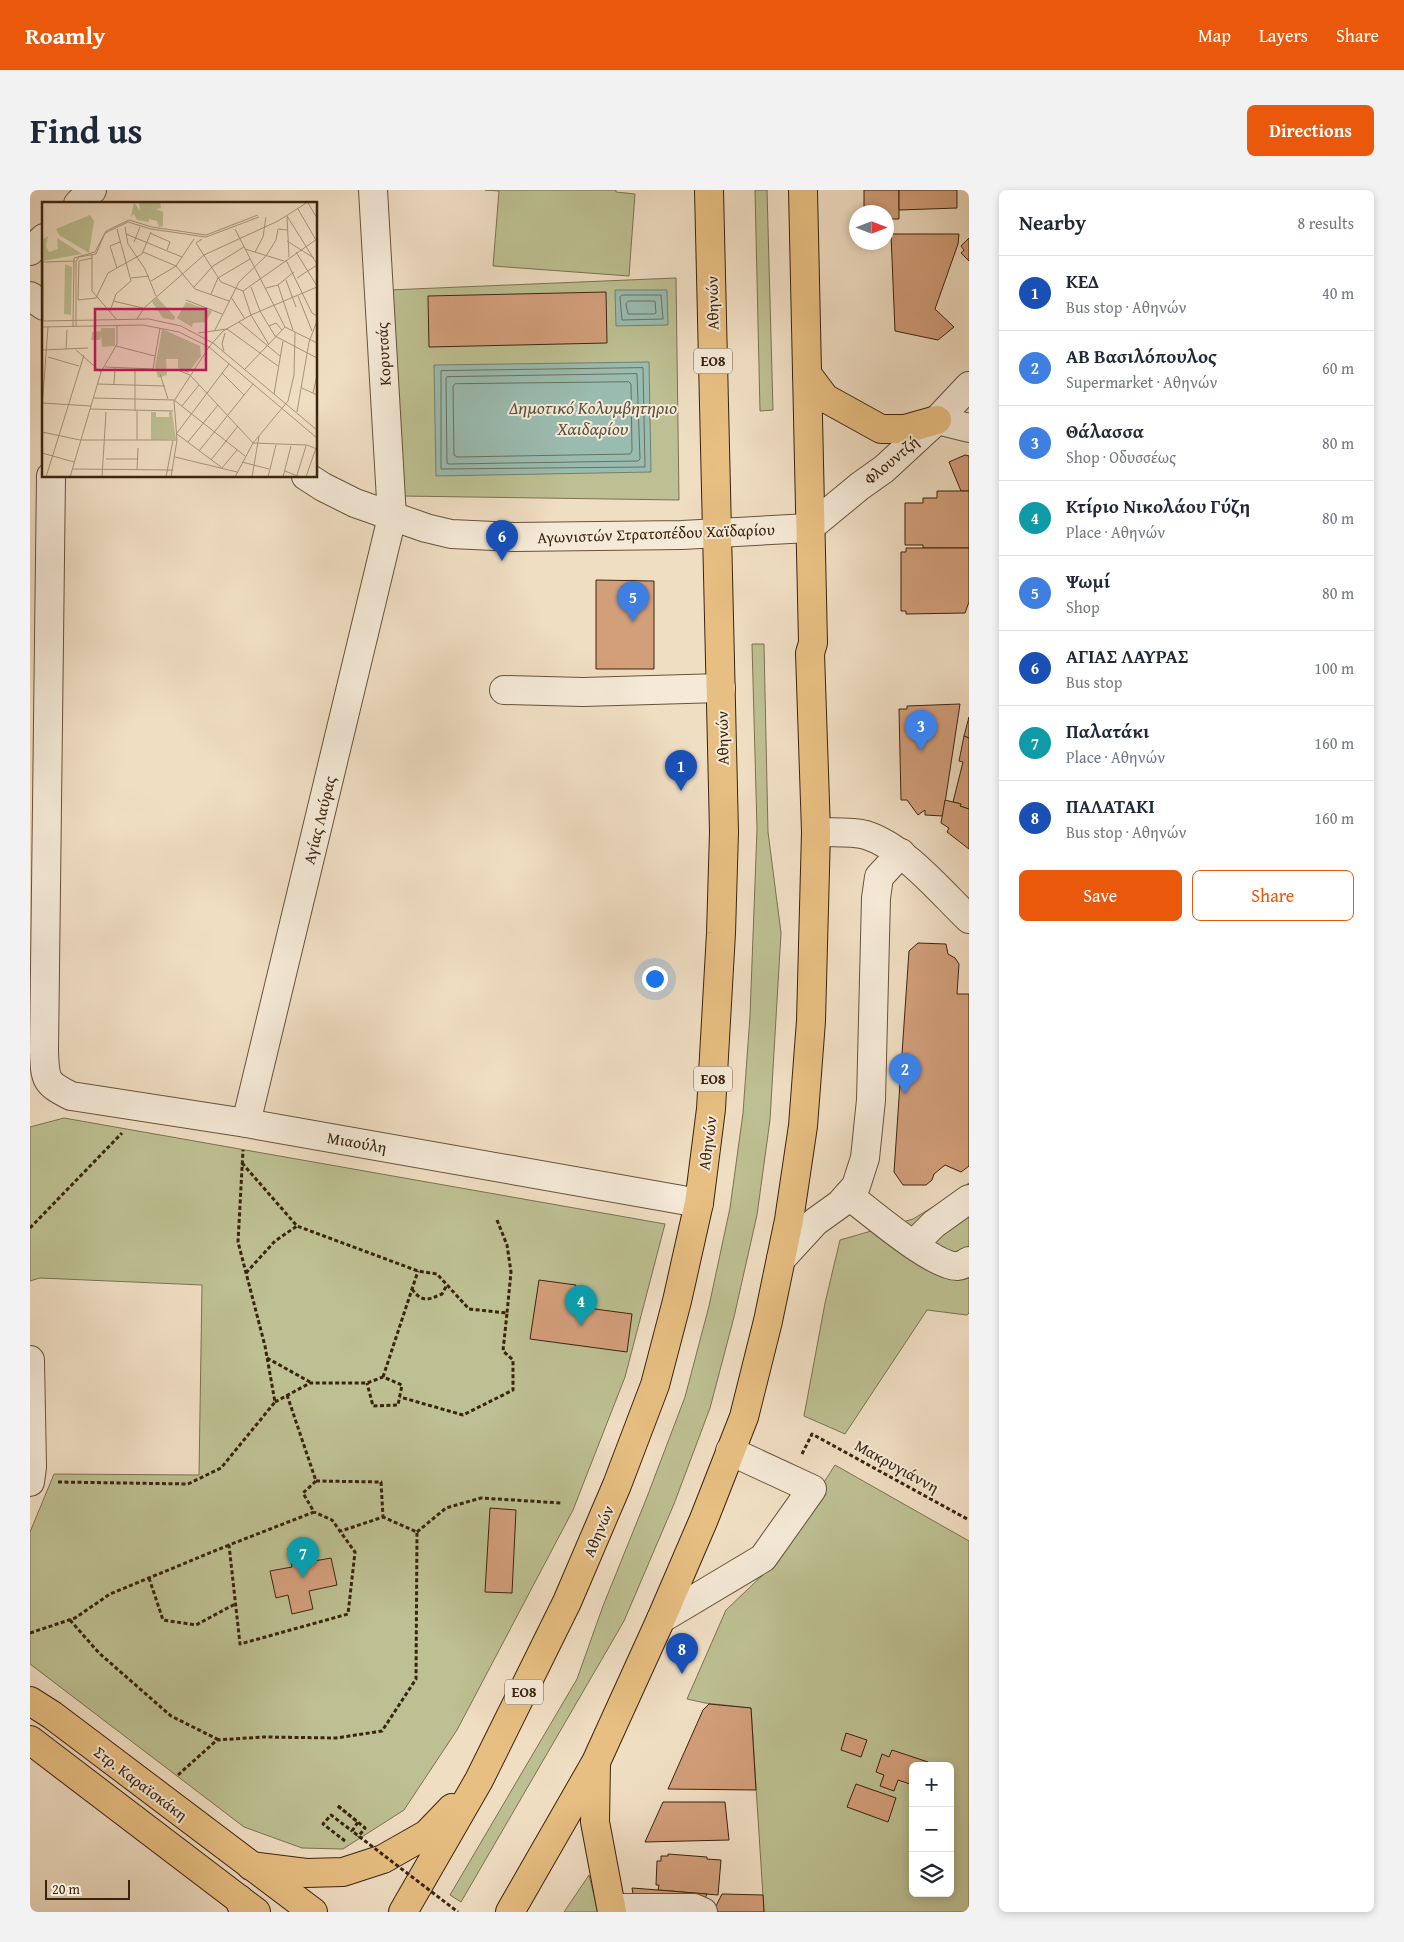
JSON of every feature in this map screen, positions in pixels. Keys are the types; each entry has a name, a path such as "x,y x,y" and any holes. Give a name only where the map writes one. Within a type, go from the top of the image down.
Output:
{"main road":[{"name":"Αθηνών","path":"403,1912 508,1726 567,1602 621,1476 655,1385 677,1301 699,1203 711,1109 721,932 724,832 709,190"},
{"path":"510,1912 596,1762 704,1519 744,1417 768,1320 789,1220 803,1126 811,1021 816,832 810,653 812,643 803,190"},
{"path":"807,374 825,398 881,429 905,429 937,420"},
{"name":"Στρ. Καραϊσκάκη","path":"30,1702 52,1714 313,1912"},
{"name":"Στρ. Καραϊσκάκη","path":"30,1740 246,1908"},
{"path":"596,1762 595,1822 612,1910"},
{"path":"251,1866 306,1873 342,1872 383,1859 426,1834 479,1780"}],"street":[{"path":"80,202 92,190"},
{"name":"Κορυτσάς","path":"373,190 392,517"},
{"path":"30,251 42,240"},
{"path":"30,296 42,305"},
{"name":"Φλουντζή","path":"809,528 884,469 937,420 969,386"},
{"path":"937,420 969,428"},
{"name":"Αγωνιστών Στρατοπέδου Χαϊδαρίου","path":"309,478 355,503 426,528 451,534 524,537 717,533 809,528"},
{"path":"38,808 44,486"},
{"name":"Αγίας Λαύρας","path":"246,1123 392,517"},
{"path":"504,690 583,692 721,688"},
{"name":"Μιαούλη","path":"38,808 44,1070 47,1080 54,1088 72,1096 246,1123 699,1203"},
{"path":"816,832 864,834 884,842 901,853 969,919"},
{"path":"781,1259 815,1222 840,1204 856,1186 865,1158 871,1100 876,898 880,877 901,853"},
{"path":"848,1195 939,1262 958,1266 969,1261"},
{"path":"914,1244 934,1224 969,1198"},
{"path":"30,1360 32,1467 30,1482"},
{"path":"661,1619 763,1558 812,1489 730,1450"},
{"path":"612,1910 694,1908 703,1912"}],"path":[{"path":"246,1123 241,1162 238,1242 267,1358 275,1402"},
{"path":"30,1228 128,1128"},
{"path":"241,1162 297,1226 418,1271 438,1274 469,1309 507,1313"},
{"path":"400,1397 463,1415 514,1390 514,1360 504,1351 511,1272 507,1245 497,1220"},
{"path":"246,1273 275,1241 297,1226"},
{"path":"383,1376 418,1271"},
{"path":"411,1289 417,1296 428,1300 442,1294 447,1285"},
{"path":"267,1358 310,1382 367,1382 383,1376 402,1385 398,1405 373,1406 367,1382"},
{"path":"30,1482 188,1484 220,1468 275,1402 310,1382"},
{"path":"288,1395 316,1481"},
{"name":"Μακρυγιάννη","path":"812,1434 969,1520"},
{"path":"229,1545 240,1644 348,1614 355,1552 332,1520 314,1512 303,1493 316,1481 380,1482 383,1517"},
{"path":"70,1620 100,1653 171,1716 219,1740 264,1737 336,1738 382,1731 416,1679 417,1532 446,1508 481,1498 561,1504"},
{"path":"30,1633 70,1620 110,1594 314,1512"},
{"path":"341,1531 383,1517 417,1532"},
{"path":"149,1578 163,1620 196,1625 235,1604"},
{"path":"177,1776 219,1740"},
{"path":"342,1872 352,1846 365,1828 338,1806 358,1822 352,1831"},
{"path":"352,1846 323,1824 331,1815 458,1912"}],"green space":[{"path":"485,190 616,190 616,192 635,194 629,276 493,266 499,191"},
{"path":"755,190 767,190 773,410 760,411"},
{"path":"676,278 679,500 401,496 389,290"},
{"path":"752,644 764,644 768,832 781,933 770,1120 757,1215 734,1317 710,1408 674,1504 624,1621 461,1902 450,1895 577,1679 603,1606 685,1397 709,1306 730,1208 743,1113 750,1016 757,829"},
{"path":"64,1118 665,1224 625,1377 573,1510 457,1730 404,1810 343,1849 302,1848 244,1827 30,1664 30,1532 54,1474 199,1475 202,1285 40,1278 30,1281 30,1127"},
{"path":"969,1183 969,1313 967,1315 927,1310 845,1434 804,1416 825,1303 840,1240 913,1219"},
{"path":"835,1465 969,1541 969,1912 764,1912 751,1708 687,1699 726,1610 768,1570"},
{"path":"589,1875 598,1912 564,1912"}],"water":[{"path":"615,290 667,290 668,325 616,326"},
{"name":"Δημοτικό Κολυμβητηριο Χαιδαρίου","path":"649,362 651,472 436,476 434,365"}],"building":[{"path":"864,190 899,190 899,219 894,219 894,205 864,205"},
{"path":"899,190 957,190 957,208 899,210"},
{"path":"894,234 959,234 958,244 935,309 954,327 938,340 895,331 892,250 894,250"},
{"path":"969,238 969,261 961,253 964,250 961,246"},
{"path":"606,292 607,343 429,347 428,296"},
{"path":"965,455 969,456 969,491 961,491 949,462"},
{"path":"937,491 969,491 969,548 923,548 923,545 905,545 905,503 923,503 923,498 937,498"},
{"path":"906,548 969,548 969,602 965,613 906,614 906,611 901,611 901,552 906,552"},
{"path":"596,580 654,581 654,669 596,669"},
{"path":"960,704 943,816 925,815 925,810 918,815 907,800 901,800 899,709 907,709 907,706"},
{"path":"969,717 969,738 964,736"},
{"path":"964,736 969,738 969,809 953,802 963,762 959,761"},
{"path":"945,800 961,804 960,806 969,809 969,849 947,832 949,828 941,823"},
{"path":"918,943 946,944 948,954 955,958 959,964 957,994 969,994 969,1166 961,1172 945,1165 934,1174 932,1180 926,1185 903,1185 894,1172 909,951"},
{"path":"539,1280 576,1285 573,1306 632,1314 627,1352 530,1339"},
{"path":"490,1508 516,1510 512,1593 485,1592"},
{"path":"306,1544 309,1562 331,1558 337,1585 309,1591 313,1609 292,1614 288,1595 276,1598 270,1571 292,1567 288,1548"},
{"path":"709,1704 751,1708 756,1790 668,1789 703,1710"},
{"path":"846,1733 867,1740 861,1757 841,1750"},
{"path":"892,1750 928,1762 909,1762 909,1784 898,1780 894,1791 880,1786 884,1775 876,1772 882,1754 889,1757"},
{"path":"856,1784 896,1798 888,1822 847,1807"},
{"path":"663,1802 725,1802 729,1840 645,1842"},
{"path":"668,1854 721,1860 718,1895 658,1890 659,1885 656,1885 657,1861 661,1861 661,1856 668,1856"},
{"path":"632,1888 707,1894 699,1912 636,1912"},
{"path":"722,1894 763,1895 764,1912 713,1912"}],"place":[{"name":"ΑΓΙΑΣ ΛΑΥΡΑΣ","path":"502,561"},
{"name":"Ψωμί","path":"633,622"},
{"name":"Θάλασσα","path":"921,751"},
{"name":"ΚΕΔ","path":"681,791"},
{"name":"ΑΒ Βασιλόπουλος","path":"905,1094"},
{"name":"Κτίριο Νικολάου Γύζη","path":"581,1326"},
{"name":"Παλατάκι","path":"303,1578"},
{"name":"ΠΑΛΑΤΑΚΙ","path":"682,1674"}]}
